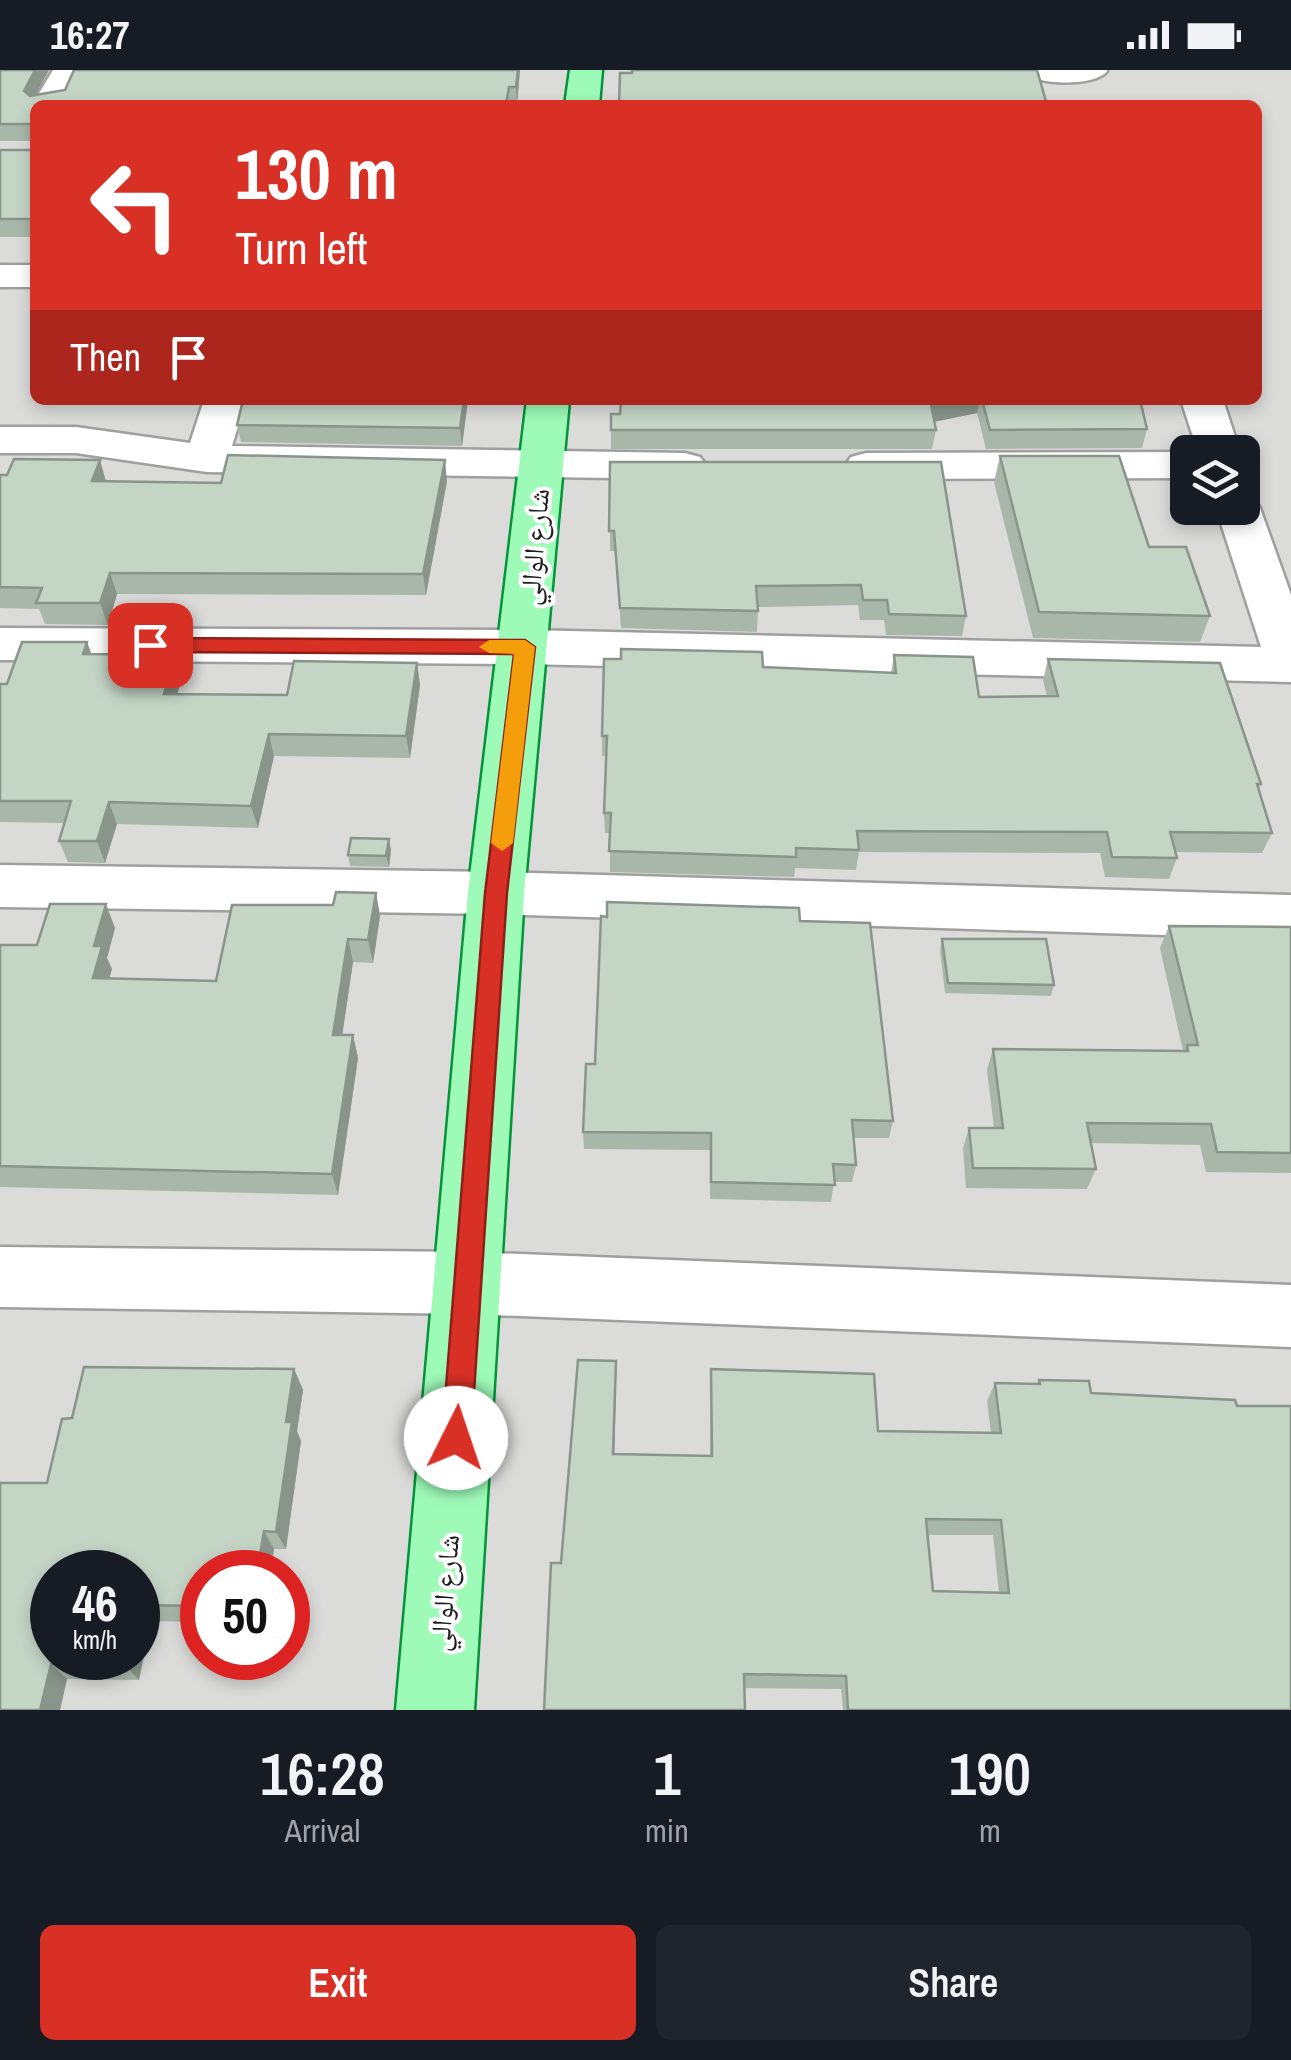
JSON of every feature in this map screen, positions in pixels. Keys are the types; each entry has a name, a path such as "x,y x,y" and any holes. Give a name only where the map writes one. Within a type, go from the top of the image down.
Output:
{"main road":[{"path":"583,100 586,70"},
{"name":"شارع الوالي","path":"435,1710 496,893 548,405"}],"street":[{"path":"52,100 69,70"},
{"path":"1037,70 1090,70 1100,100"},
{"path":"0,276 30,276"},
{"path":"207,459 223,405"},
{"path":"1204,405 1213,435"},
{"path":"0,440 76,440 207,459 718,466"},
{"path":"816,466 1170,466"},
{"path":"0,644 525,647 1291,665 1244,525"},
{"path":"0,886 496,893 1291,917"},
{"path":"0,1277 469,1283 1291,1316"}],"shaded area":[{"path":"0,70 1291,70 1291,1710 0,1710"}],"building":[{"path":"0,70 35,70 24,91 30,96 65,90 74,70 518,70 516,87 509,87 507,100 30,100 30,124 0,124"},
{"path":"1037,70 1046,100 619,100 620,73"},
{"path":"0,150 30,150 30,219 0,219"},
{"path":"242,405 463,405 460,428 237,425"},
{"path":"621,405 931,405 936,430 611,430 611,414 620,414"},
{"path":"983,405 1141,405 1147,429 990,430"},
{"path":"228,455 445,460 423,574 110,573 100,603 36,603 42,588 0,587 0,475 7,475 14,459 100,460 92,481 221,483"},
{"path":"1000,456 1119,456 1149,547 1186,547 1210,616 1039,612"},
{"path":"610,462 941,462 966,616 889,614 887,600 863,600 861,585 756,586 758,611 620,608 614,531 609,531"},
{"path":"22,642 87,642 83,654 175,655 164,694 287,695 294,661 417,663 406,736 269,734 251,806 109,802 97,841 59,841 71,801 0,801 0,684 7,684"},
{"path":"621,649 762,652 763,667 896,673 894,655 973,657 979,697 1058,696 1048,659 1220,663 1261,784 1257,784 1272,833 1170,832 1177,858 1112,857 1107,832 857,831 859,850 796,848 796,857 609,851 611,813 604,813 604,659 621,659"},
{"path":"351,838 389,839 386,856 348,855"},
{"path":"336,892 376,893 368,940 348,939 333,1035 353,1035 332,1174 0,1166 0,945 37,945 50,904 106,904 94,946 102,946 93,978 216,981 232,905 333,905"},
{"path":"607,902 799,908 800,921 870,923 893,1121 852,1120 856,1165 833,1164 835,1185 711,1182 711,1133 583,1132 586,1064 595,1064 601,916 607,917"},
{"path":"1169,926 1291,927 1291,1153 1217,1152 1211,1124 1087,1123 1096,1169 973,1168 969,1128 1003,1128 993,1049 1188,1051 1187,1045 1198,1045"},
{"path":"942,939 1046,939 1054,985 948,983"},
{"path":"578,1360 616,1361 613,1454 712,1456 711,1369 874,1374 878,1431 1001,1433 995,1383 1040,1384 1039,1380 1089,1381 1091,1393 1235,1400 1237,1406 1291,1406 1291,1710 848,1710 846,1676 744,1674 745,1710 544,1710 551,1563 561,1563","holes":["926,1519 1001,1520 1009,1593 933,1591"]},
{"path":"84,1367 294,1369 286,1422 292,1422 276,1532 264,1531 261,1550 180,1550 180,1606 160,1605 160,1550 30,1550 30,1680 47,1680 40,1710 0,1710 0,1483 47,1483 62,1419 72,1418"}],"slow traffic":[{"path":"489,647 525,647 502,843"}],"route":[{"path":"150,645 525,647 496,893 456,1438"}]}
